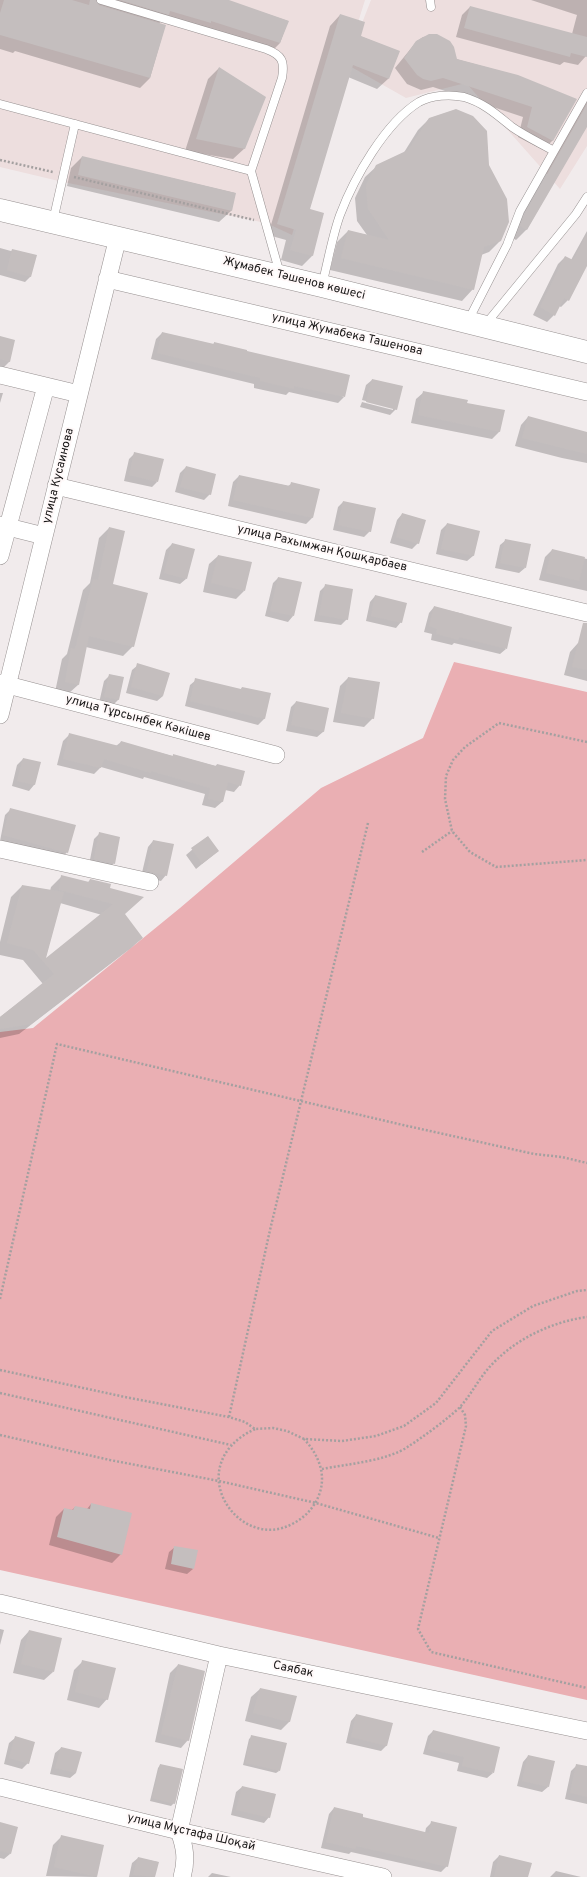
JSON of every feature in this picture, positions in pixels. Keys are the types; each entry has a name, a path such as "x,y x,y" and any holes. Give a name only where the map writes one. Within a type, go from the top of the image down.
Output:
{"main road":[{"name":"Жұмабек Тәшенов көшесі","path":"0,210 322,286 587,352"}],"street":[{"name":"улица Кусаинова","path":"0,715 4,684 44,536 118,237"},
{"name":"улица Жумабека Ташенова","path":"107,279 587,392"},
{"path":"0,375 79,394"},
{"path":"0,556 4,526 46,386"},
{"name":"улица Рахымжан Қошқарбаев","path":"56,486 587,613"},
{"path":"4,526 44,536"},
{"name":"улица Тұрсынбек Кәкішев","path":"4,684 276,755"},
{"path":"0,849 150,882"},
{"name":"Саябак","path":"0,1603 219,1655 587,1731"},
{"path":"182,1877 186,1863 184,1845 179,1831 219,1655"},
{"name":"улица Мұстафа Шоқай","path":"0,1787 179,1831 383,1877"}],"lane":[{"path":"101,0 266,49 275,52 281,58 284,67 282,78 251,171 280,276"},
{"path":"476,324 520,211 587,93"},
{"path":"322,286 340,216 352,185 387,132 406,113 420,102 434,96 448,95 462,97 477,102 497,113 527,136 554,151"},
{"path":"0,104 251,171"},
{"path":"53,222 75,124"},
{"path":"476,324 576,214 587,196"}],"path":[{"path":"0,160 266,223"},
{"path":"587,742 499,723 465,747 453,760 446,776 445,799 452,830 470,852 496,867 587,860"},
{"path":"230,1418 270,1230 368,823"},
{"path":"422,852 452,830"},
{"path":"0,1299 57,1044 534,1154 562,1157 587,1163"},
{"path":"304,1439 342,1441 376,1436 404,1426 436,1403 492,1331 533,1306 577,1291 587,1290"},
{"path":"322,1469 379,1458 408,1447 460,1407 488,1369 509,1350 541,1329 576,1318 587,1317"},
{"path":"0,1370 230,1418 245,1422 255,1428"},
{"path":"0,1393 231,1445"},
{"path":"460,1407 465,1415 466,1426 418,1629 431,1652 587,1688"},
{"path":"255,1428 272,1428 287,1431 304,1439 312,1447 322,1469 320,1492 316,1503 304,1518 287,1527 268,1530 250,1526 234,1515 223,1500 219,1481 220,1468 224,1456 231,1445 242,1435 255,1428"},
{"path":"0,1435 110,1460 219,1481 316,1503 439,1538"}],"shaded area":[{"path":"0,0 365,0 292,235 266,223 63,182 0,167"},
{"path":"371,0 587,0 587,146 560,189 466,83 406,98 346,64"},
{"path":"454,662 587,692 587,1700 0,1570 0,1032 33,1028 180,908 321,788 423,738"}],"building":[{"path":"4,0 72,0 89,5 90,0 96,0 99,5 166,25 150,78 0,35 0,13"},
{"path":"120,0 229,0 289,21 280,43 211,21 211,23 170,11 169,15"},
{"path":"470,6 587,37 587,57 571,53 570,57 464,28"},
{"path":"340,14 365,22 361,36 400,51 389,79 353,65 310,209 324,213 313,256 290,250 296,230 277,224"},
{"path":"429,34 437,34 450,41 454,47 457,59 518,75 577,99 553,141 527,127 532,107 443,78 431,81 423,79 417,75 404,58 416,41"},
{"path":"219,67 266,97 245,149 196,139"},
{"path":"587,104 587,127 527,230 520,226 525,213"},
{"path":"456,109 473,116 487,131 489,165 507,199 509,222 501,241 484,247 474,290 341,258 348,230 389,240 368,209 366,185 376,165 408,150 429,118"},
{"path":"82,156 236,193 232,211 78,175"},
{"path":"587,234 587,266 569,301 564,298 555,316 540,307 565,256 573,260"},
{"path":"12,249 37,255 31,277 7,270"},
{"path":"162,332 214,344 214,342 350,375 345,397 294,386 294,389 260,381 260,378 157,353"},
{"path":"0,336 15,340 10,362 0,359"},
{"path":"372,379 403,386 397,410 366,402"},
{"path":"423,391 468,400 467,403 505,410 500,432 418,415"},
{"path":"528,416 587,432 587,454 522,438"},
{"path":"134,452 164,459 158,482 129,475"},
{"path":"186,466 216,474 211,495 180,487"},
{"path":"239,475 290,486 291,482 320,489 313,518 233,500"},
{"path":"343,501 376,508 371,532 338,525"},
{"path":"402,513 426,520 419,544 396,537"},
{"path":"447,523 480,531 474,556 441,549"},
{"path":"109,527 125,531 113,584 148,593 134,647 89,636 79,685 65,682 71,648 75,649 93,579 98,580"},
{"path":"505,539 531,544 526,568 500,563"},
{"path":"172,543 195,549 187,579 164,573"},
{"path":"552,549 585,557 579,581 546,573"},
{"path":"218,555 252,562 245,591 211,583"},
{"path":"278,577 302,582 294,616 270,611"},
{"path":"325,584 353,589 348,620 319,615"},
{"path":"375,595 407,603 402,623 371,616"},
{"path":"434,606 512,627 507,649 459,637 458,640 436,634 437,629 429,626"},
{"path":"583,623 587,623 587,670 572,667"},
{"path":"137,663 170,673 163,696 131,687"},
{"path":"109,674 124,677 119,700 104,697"},
{"path":"348,677 380,682 374,719 341,713"},
{"path":"195,678 241,689 242,687 271,693 265,719 190,701"},
{"path":"296,701 329,708 324,732 291,725"},
{"path":"69,733 119,746 121,741 173,756 173,754 216,766 217,764 245,771 241,786 228,782 223,802 208,799 210,788 151,771 151,773 104,759 101,768 63,759"},
{"path":"23,758 41,762 35,785 17,781"},
{"path":"10,808 76,825 68,853 3,835"},
{"path":"99,832 120,837 115,864 94,859"},
{"path":"208,836 219,851 202,864 191,848"},
{"path":"153,840 174,844 167,876 147,871"},
{"path":"61,875 89,882 90,879 111,884 110,888 144,897 125,914 143,938 31,1024 0,1029 0,1017 54,974 33,950 7,943 22,885 64,892 46,958 113,904 59,890"},
{"path":"91,1503 132,1513 122,1555 57,1537 64,1508 73,1510 75,1506 90,1509"},
{"path":"174,1546 198,1550 194,1569 171,1564"},
{"path":"29,1630 62,1638 54,1672 21,1664"},
{"path":"82,1660 116,1668 108,1700 75,1692"},
{"path":"178,1664 205,1671 189,1741 161,1734"},
{"path":"260,1688 297,1696 290,1722 253,1713"},
{"path":"356,1714 393,1723 387,1746 351,1737"},
{"path":"433,1730 500,1747 494,1773 462,1766 464,1757 428,1749"},
{"path":"251,1735 287,1743 280,1771 245,1763"},
{"path":"15,1736 35,1742 29,1764 9,1758"},
{"path":"61,1747 82,1752 76,1773 55,1768"},
{"path":"528,1755 555,1761 549,1787 522,1781"},
{"path":"160,1764 183,1769 175,1804 152,1798"},
{"path":"576,1764 587,1766 587,1797 570,1793"},
{"path":"242,1786 276,1794 270,1818 236,1810"},
{"path":"334,1807 363,1814 363,1817 429,1833 431,1821 457,1827 448,1867 356,1846 355,1849 326,1842"},
{"path":"0,1822 18,1827 11,1854 0,1851"},
{"path":"61,1835 104,1845 97,1877 54,1867"},
{"path":"499,1855 532,1863 528,1877 494,1877"},
{"path":"138,1857 159,1862 155,1877 133,1875"}]}
